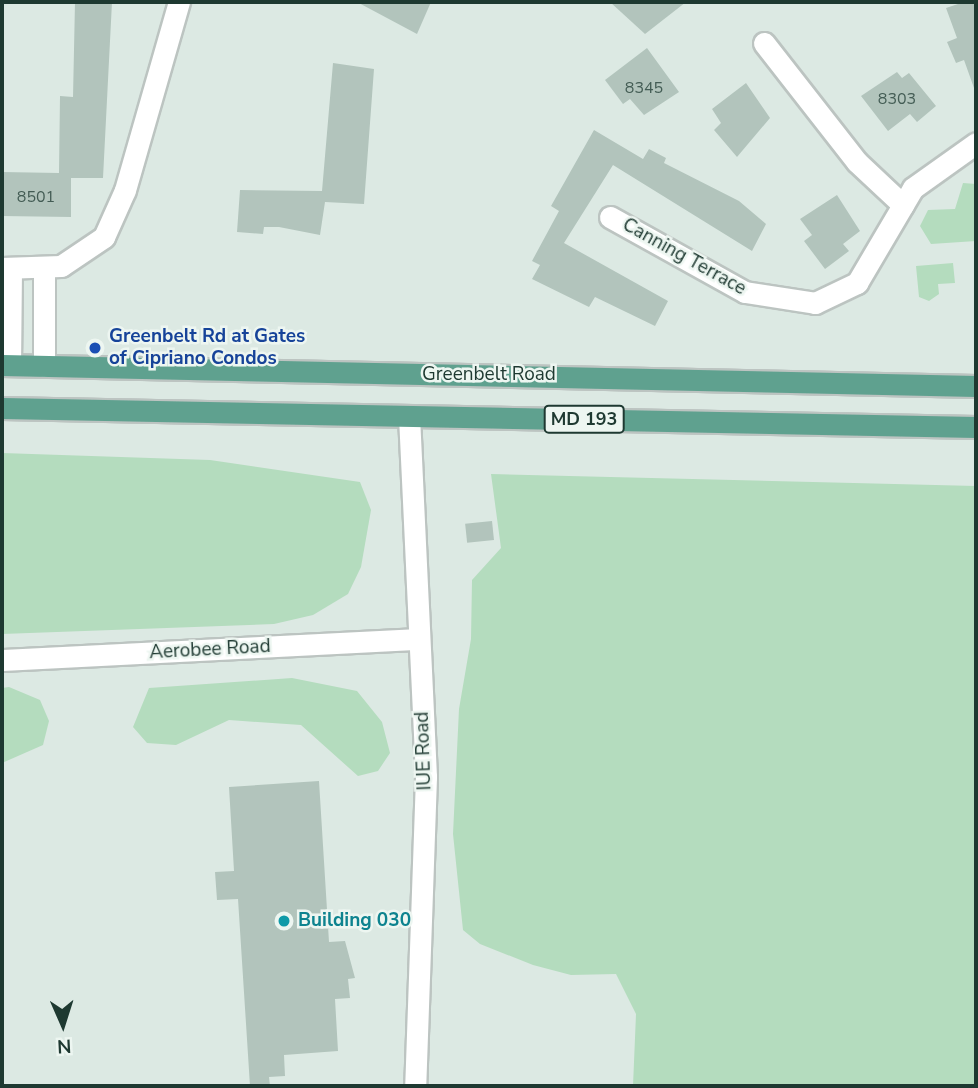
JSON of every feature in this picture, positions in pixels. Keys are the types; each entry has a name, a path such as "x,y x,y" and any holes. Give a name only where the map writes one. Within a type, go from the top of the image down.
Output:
{"main road":[{"name":"Greenbelt Road","path":"6,365 976,386"},
{"name":"MD 193","path":"2,408 976,427"}],"street":[{"path":"6,365 6,269 44,270 82,257 114,220 179,2"},
{"path":"764,44 857,162 903,205"},
{"name":"Canning Terrace","path":"610,217 745,292 816,303 856,283 903,205 927,173 976,143"},
{"path":"44,270 44,366"},
{"name":"IUE Road","path":"409,416 426,789 415,1086"},
{"name":"Aerobee Road","path":"2,660 418,639"}],"green space":[{"path":"963,183 976,184 976,241 931,244 920,226 928,210 955,209"},
{"path":"953,263 955,283 938,284 939,294 929,301 919,297 916,266"},
{"path":"2,453 210,460 360,482 371,510 361,567 348,594 313,615 274,624 2,634"},
{"path":"491,474 976,486 976,1086 633,1086 636,1014 616,974 571,975 533,965 480,944 463,930 453,834 459,709 471,639 472,580 501,548"},
{"path":"292,678 357,691 382,722 390,753 378,771 358,776 301,725 229,720 176,745 147,743 133,727 149,688"},
{"path":"9,687 40,700 49,721 43,745 2,763 2,688"}],"building":[{"path":"75,2 112,2 103,178 71,178 71,217 2,216 2,172 59,173 60,96 73,97"},
{"path":"357,2 431,2 417,34"},
{"path":"610,2 686,2 645,34"},
{"path":"964,2 976,2 974,88 964,60 956,63 947,42 957,38 946,8"},
{"path":"647,48 679,92 644,115 630,99 623,104 605,80"},
{"path":"333,63 374,69 364,204 325,202 320,235 279,227 264,227 263,234 237,232 240,190 322,191"},
{"path":"897,72 902,78 909,73 936,106 917,122 910,114 888,131 861,96"},
{"path":"746,83 770,118 737,157 714,130 721,123 712,109"},
{"path":"594,130 643,159 649,149 666,158 664,163 739,201 766,224 752,251 613,165 564,243 668,301 655,326 595,297 589,307 532,279 540,265 532,261 559,211 551,206"},
{"path":"837,195 860,231 843,244 849,251 825,269 804,241 812,235 800,219"},
{"path":"492,521 494,540 467,543 465,524"},
{"name":"Building 030","path":"319,781 329,942 345,941 355,978 348,979 350,998 335,999 338,1051 284,1055 285,1076 269,1077 270,1086 250,1086 238,899 217,900 215,872 234,871 229,787"}],"place":[{"name":"Greenbelt Rd at Gates of Cipriano Condos","path":"95,348"},
{"name":"Building 030","path":"284,921"}]}
